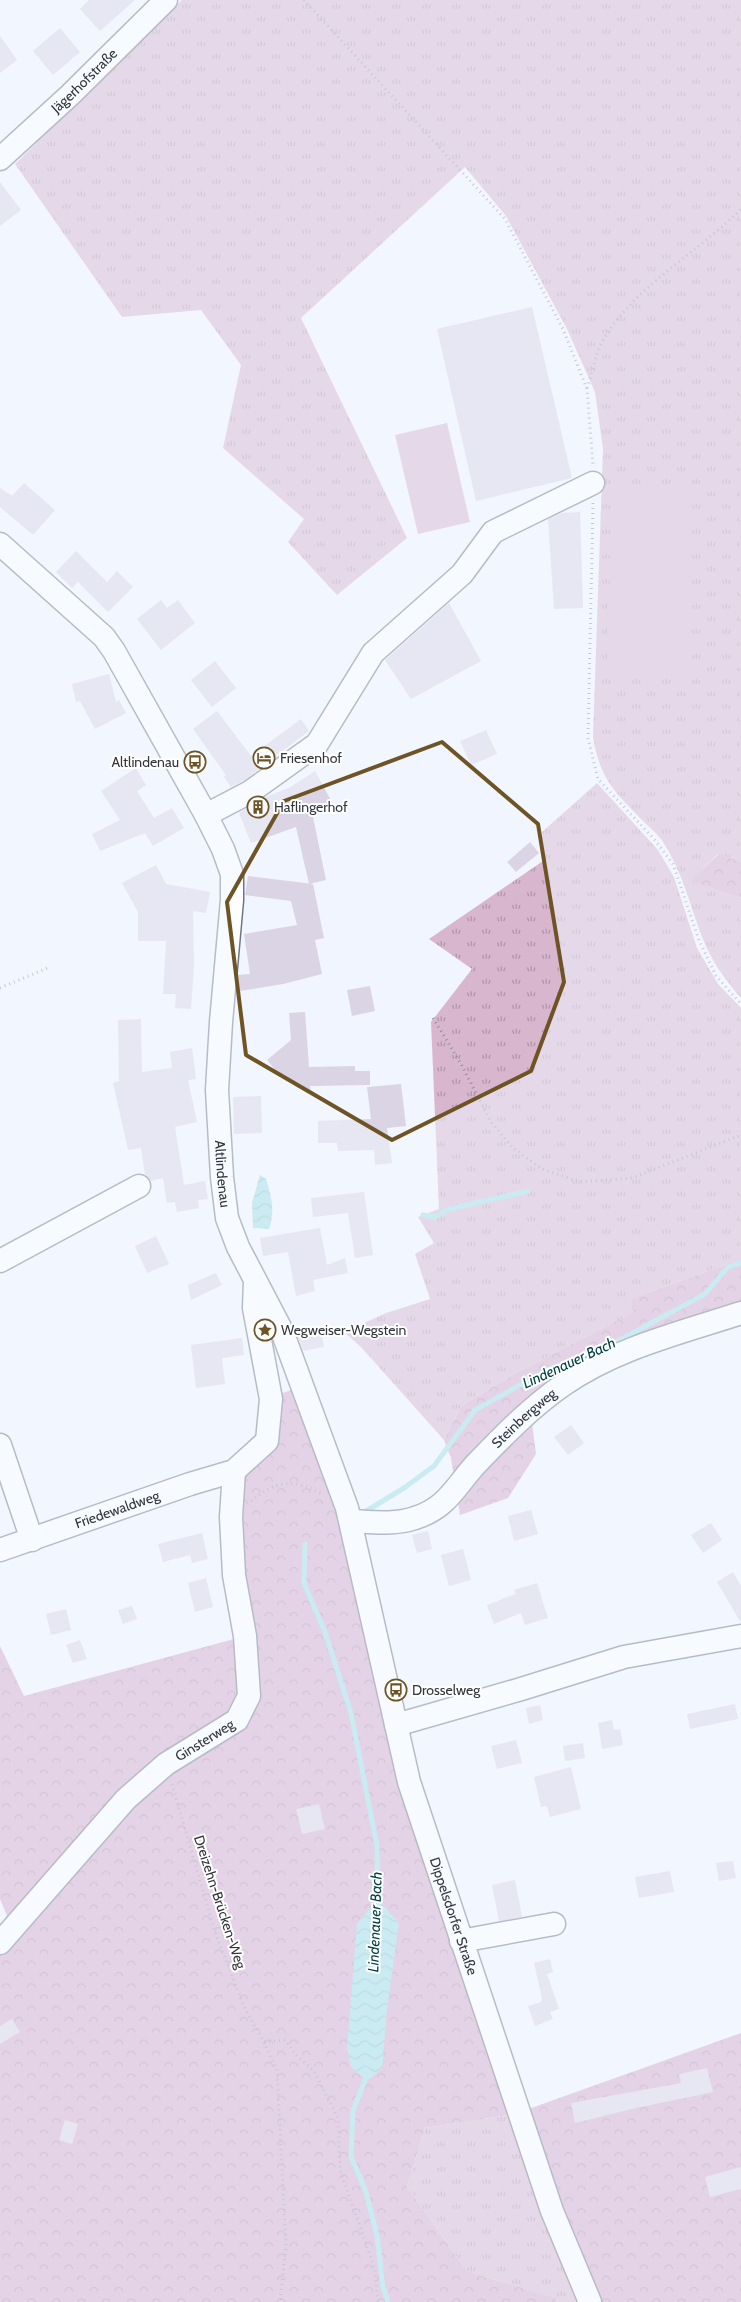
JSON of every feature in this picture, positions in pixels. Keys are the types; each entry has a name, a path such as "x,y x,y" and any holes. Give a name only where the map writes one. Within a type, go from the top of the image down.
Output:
{"street":[{"name":"Jägerhofstraße","path":"0,158 70,95 166,0"},
{"path":"206,815 250,792 316,744 373,653 462,574 493,532 593,483"},
{"name":"Altlindenau","path":"0,544 104,636 206,815 223,849 232,874 232,900 221,1022 218,1090 222,1177 227,1218 238,1247 282,1331 349,1515"},
{"path":"0,1261 139,1186"},
{"path":"234,1471 267,1442 271,1399 254,1308 255,1277"},
{"name":"Steinbergweg","path":"349,1515 392,1522 414,1519 442,1505 460,1486 471,1470 515,1424 563,1385 612,1355 741,1313"},
{"path":"0,1445 32,1540"},
{"name":"Ginsterweg","path":"0,1943 126,1798 166,1764 237,1720 249,1696 245,1636 234,1575 231,1517 234,1471"},
{"name":"Friedewaldweg","path":"0,1550 190,1484 234,1471"},
{"name":"Dippelsdorfer Straße","path":"349,1515 409,1782 552,2211 590,2302"},
{"path":"396,1725 518,1690 624,1656 741,1636"},
{"path":"461,1941 554,1924"}],"path":[{"path":"587,389 601,344 633,300 721,229 741,209"},
{"path":"0,988 50,967"},
{"path":"433,1018 461,1064 492,1122 513,1148 542,1169 580,1182 632,1178 741,1135"},
{"path":"231,1517 269,1486 287,1482 309,1487 349,1515"},
{"name":"Dreizehn-Brücken-Weg","path":"166,1764 215,1932 245,2009 264,2042 277,2071 286,2246 280,2302"},
{"path":"264,2042 285,2040 297,2056 314,2071 338,2118 340,2170 375,2270 378,2302"}],"highlighted area":[{"path":"442,742 538,824 564,982 531,1071 392,1140 246,1055 227,902 284,801"}],"green space":[{"path":"182,0 741,0 741,862 718,854 691,881 741,898 741,998 724,977 710,954 702,937 681,876 670,853 656,833 616,792 600,764 593,737 603,449 595,392 567,329 506,216 465,167 301,318 407,538 337,595 288,542 304,519 223,448 241,365 201,310 122,317 15,164"},
{"path":"447,423 470,522 418,534 395,435"},
{"path":"612,489 691,491 686,677 607,675"},
{"path":"597,783 658,850 674,877 697,948 718,984 741,1008 741,1259 631,1299 635,1312 516,1373 461,1406 444,1440 361,1347 344,1332 386,1313 430,1299 415,1254 434,1243 418,1217 439,1209 431,1022 472,969 429,939 543,861 542,832"},
{"path":"719,854 741,862 741,898 690,881"},
{"path":"741,1259 741,1310 611,1353 530,1408 536,1454 508,1498 460,1515 451,1458 444,1440 461,1406 516,1373 634,1312 631,1299"},
{"path":"297,1388 341,1512 515,2114 425,2128 407,2187 467,2271 555,2298 557,2302 0,2302 0,1924 7,1916 0,1899 0,1646 24,1696 245,1636 234,1471 274,1444 280,1394"},
{"path":"741,2033 741,2302 597,2302 523,2111"},
{"path":"515,2114 585,2302 557,2302 554,2298 467,2271 407,2187 425,2128"}],"water":[{"path":"260,1175 266,1179 271,1198 272,1216 269,1229 253,1228 252,1203"},
{"path":"378,1900 399,1923 387,2009 382,2069 367,2081 351,2067 347,2048 357,1923"}],"building":[{"path":"89,0 135,0 100,31 80,9"},
{"path":"60,28 80,52 53,75 33,51"},
{"path":"0,36 17,60 0,73"},
{"path":"0,182 21,210 0,226"},
{"path":"532,307 572,478 476,501 437,329"},
{"path":"24,483 55,510 33,535 0,507 0,488 12,496"},
{"path":"580,512 583,608 554,609 548,519 562,513"},
{"path":"76,551 107,582 117,571 133,587 108,612 78,582 72,588 56,572"},
{"path":"161,600 167,608 178,600 195,623 161,650 137,619"},
{"path":"449,603 481,661 411,699 385,660"},
{"path":"215,661 236,688 212,707 191,680"},
{"path":"109,674 116,702 119,700 126,713 95,729 80,701 76,702 72,684"},
{"path":"217,711 251,756 301,719 309,731 243,781 231,787 224,777 226,775 193,729"},
{"path":"486,730 497,754 471,765 460,741"},
{"path":"136,768 146,785 137,791 154,818 172,808 184,828 153,846 145,833 100,851 92,834 120,820 101,791"},
{"name":"Haflingerhof","path":"315,771 334,806 313,817 326,880 309,884 296,827 251,843 239,813 268,796 289,788"},
{"path":"530,842 539,853 516,872 507,862"},
{"path":"156,865 166,884 210,892 206,913 193,911 194,965 191,1009 175,1008 176,994 163,994 166,941 138,941 138,912 122,883"},
{"path":"248,876 313,884 324,938 315,940 322,974 283,984 240,991 238,975 250,974 244,934 297,925 291,901 245,895"},
{"path":"370,986 375,1011 352,1016 347,990"},
{"path":"305,1012 309,1067 355,1066 355,1071 370,1071 370,1085 310,1086 311,1092 297,1086 298,1084 284,1075 281,1077 267,1060 291,1040 289,1013"},
{"path":"141,1019 142,1072 172,1068 170,1052 192,1048 196,1079 188,1080 197,1122 175,1127 184,1185 205,1181 208,1199 198,1200 199,1208 177,1212 175,1202 167,1203 163,1178 151,1181 145,1175 141,1148 128,1150 113,1083 119,1081 118,1020"},
{"path":"401,1084 406,1126 387,1128 392,1163 375,1165 374,1150 338,1151 337,1143 318,1143 318,1121 371,1119 367,1087"},
{"path":"261,1096 262,1133 234,1134 233,1097"},
{"path":"364,1192 373,1255 355,1258 348,1213 313,1217 311,1198"},
{"path":"320,1228 327,1265 345,1258 348,1273 313,1280 315,1291 296,1296 288,1252 263,1256 260,1238"},
{"path":"156,1236 169,1264 147,1273 135,1246"},
{"path":"216,1273 222,1285 191,1300 188,1285"},
{"path":"320,1326 324,1347 303,1351 296,1331"},
{"path":"242,1338 244,1355 222,1358 225,1384 196,1388 191,1345"},
{"path":"571,1425 584,1443 568,1455 554,1437"},
{"path":"531,1510 538,1534 514,1541 508,1516"},
{"path":"711,1523 722,1540 703,1553 691,1535"},
{"path":"428,1531 432,1549 417,1553 412,1535"},
{"path":"202,1533 208,1559 192,1563 190,1555 163,1562 158,1544"},
{"path":"463,1549 471,1580 449,1586 441,1555"},
{"path":"733,1572 741,1586 741,1623 717,1582"},
{"path":"206,1578 213,1607 195,1612 188,1583"},
{"path":"537,1583 548,1618 525,1625 521,1613 494,1624 487,1605 516,1594 514,1590"},
{"path":"132,1606 137,1619 123,1624 118,1610"},
{"path":"66,1609 71,1630 51,1635 46,1614"},
{"path":"80,1640 87,1659 73,1663 66,1645"},
{"path":"735,1704 738,1719 690,1729 687,1714"},
{"path":"540,1705 543,1720 529,1724 526,1708"},
{"path":"612,1720 614,1730 620,1729 623,1745 602,1749 598,1723"},
{"path":"516,1740 522,1763 497,1769 491,1746"},
{"path":"583,1743 585,1758 565,1761 563,1746"},
{"path":"571,1767 581,1809 550,1817 547,1806 541,1807 534,1777"},
{"path":"319,1804 325,1829 302,1834 296,1809"},
{"path":"733,1861 736,1878 719,1881 716,1863"},
{"path":"670,1871 674,1892 639,1898 635,1877"},
{"path":"515,1880 522,1917 499,1921 492,1885"},
{"path":"550,1959 553,1972 547,1974 559,2009 550,2012 553,2019 535,2026 528,2006 541,2002 542,1998 534,1963"},
{"path":"12,2019 20,2032 0,2044 0,2026"},
{"path":"707,2068 713,2092 575,2123 571,2103 681,2083 679,2074"},
{"path":"65,2120 78,2124 72,2144 59,2140"},
{"path":"741,2167 741,2189 710,2197 705,2177"}],"waterway":[{"path":"423,1215 435,1216 446,1210 528,1191"},
{"name":"Lindenauer Bach","path":"363,1513 404,1488 434,1466 475,1410 547,1370 614,1343 705,1294 728,1267 741,1263"},
{"name":"Lindenauer Bach","path":"305,1544 304,1583 325,1632 351,1713 377,1846 378,1905"},
{"name":"Lindenauer Bach","path":"367,2075 353,2111 351,2157 365,2189 377,2235 383,2287 388,2302"}],"place":[{"name":"Friesenhof","path":"264,758"},
{"name":"Altlindenau","path":"195,762"},
{"name":"Haflingerhof","path":"258,807"},
{"name":"Wegweiser-Wegstein","path":"265,1330"},
{"name":"Drosselweg","path":"396,1690"}]}
